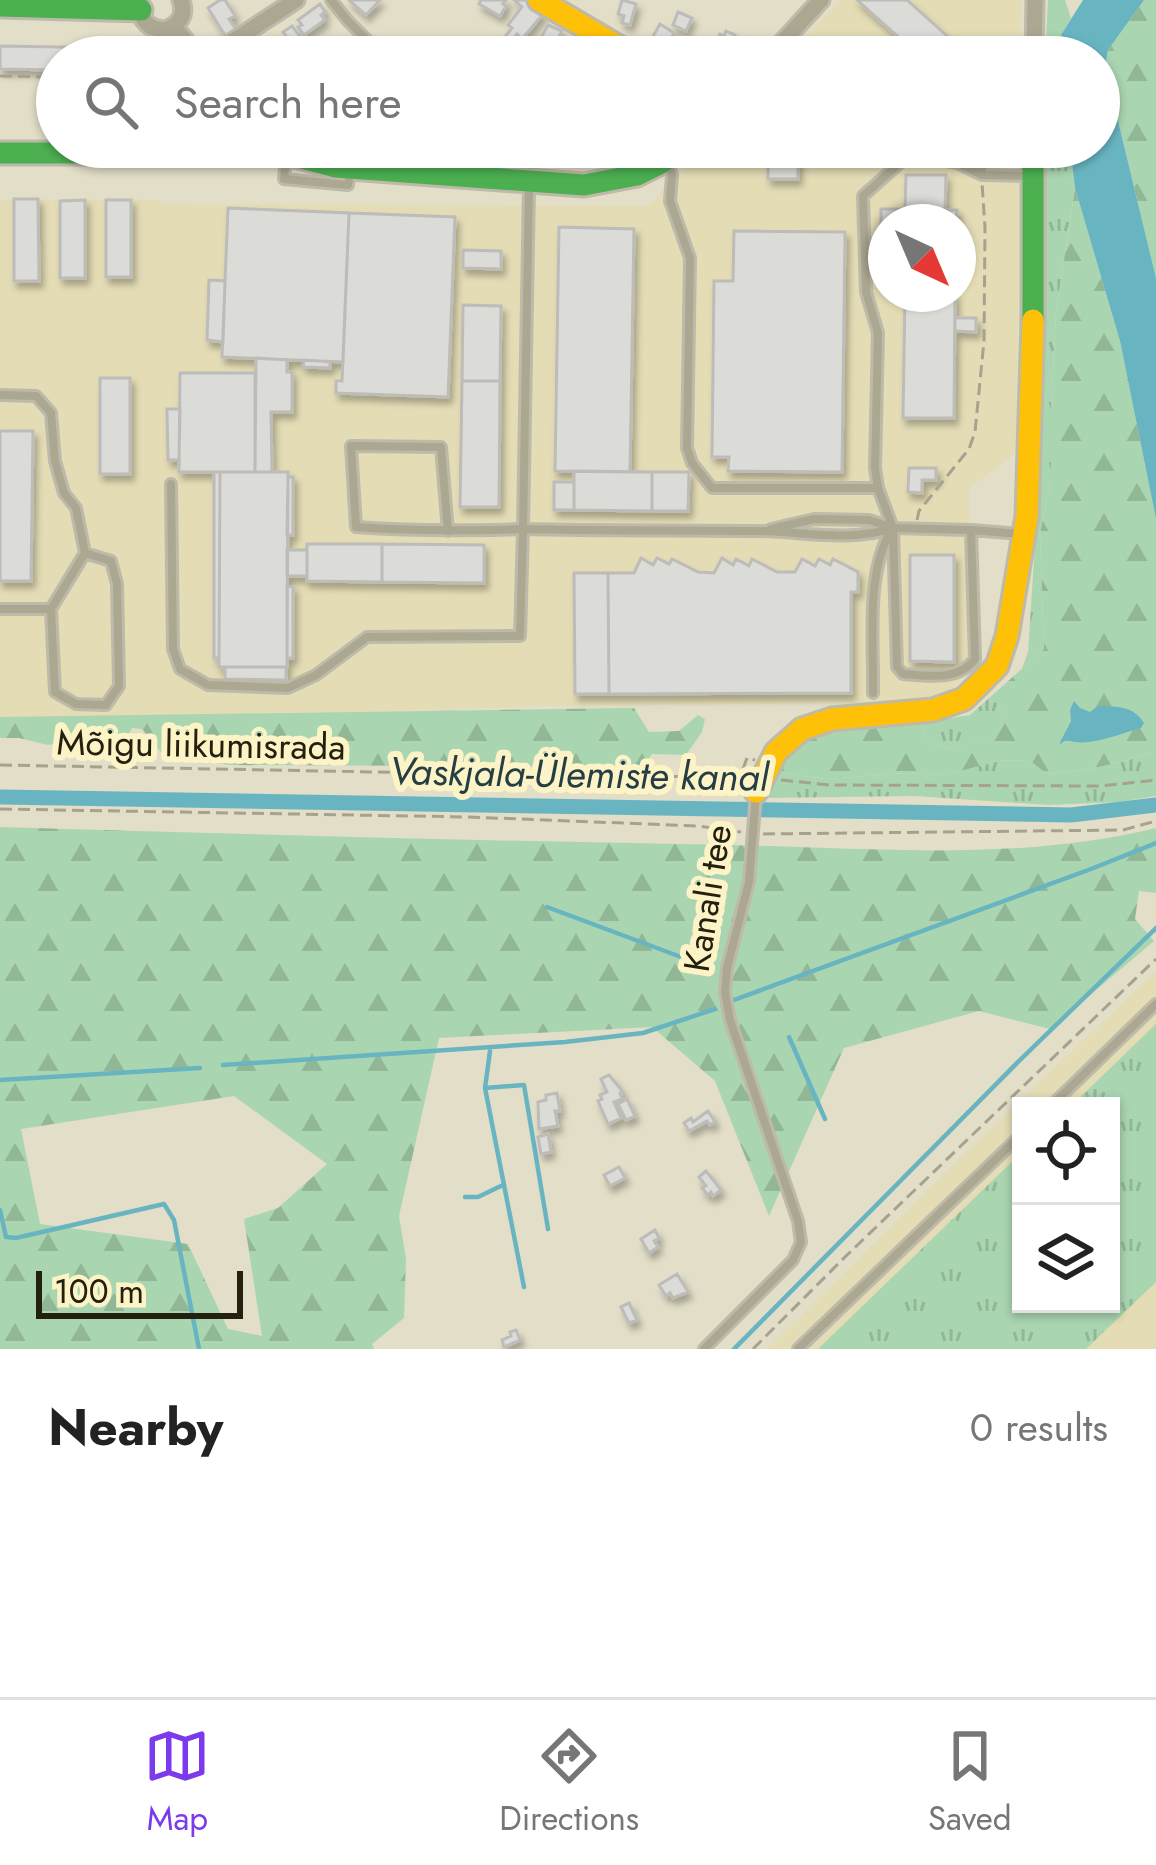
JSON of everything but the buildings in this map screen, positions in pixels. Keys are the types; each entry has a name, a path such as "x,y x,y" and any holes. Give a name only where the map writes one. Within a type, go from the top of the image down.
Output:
{"street":[{"path":"0,6 142,5 149,26 166,30 183,11 181,0"},
{"path":"241,36 296,0"},
{"path":"539,0 600,36"},
{"path":"788,36 821,0"},
{"path":"1034,36 1035,0"},
{"path":"174,26 182,36"},
{"path":"0,153 36,153"},
{"path":"351,168 610,183 652,168"},
{"path":"759,784 789,736 816,722 939,710 977,689 999,663 1028,509 1033,168"}],"lane":[{"path":"331,0 362,36"},
{"path":"673,168 670,202 690,258 687,448 692,463 712,488 878,488"},
{"path":"894,168 863,196 866,292 878,333 875,468 893,528 897,667 903,674 958,674 975,659 971,530"},
{"path":"966,168 982,175 1033,176"},
{"path":"982,168 982,175"},
{"path":"171,484 173,650 180,668 208,685 288,688 316,675 367,637 520,636 529,181"},
{"path":"0,395 36,396 51,413 55,461 64,493 76,508 86,553 51,609 55,692 76,704 106,705 119,686 117,584 111,561 86,553"},
{"path":"448,531 441,447 351,446 356,527 448,531 760,531 814,536 869,536 893,528"},
{"path":"760,531 814,519 1023,534"},
{"path":"873,693 875,572 893,528"},
{"path":"0,609 51,609"},
{"name":"Kanali tee","path":"704,1349 793,1260 802,1242 725,992 748,882 759,784"},
{"path":"1060,1097 1156,1004"},
{"path":"798,1349 1012,1144"}],"path":[{"path":"0,76 36,77"},
{"path":"915,528 919,511 969,449 975,432 984,341 982,175"},
{"name":"Mõigu liikumisrada","path":"0,765 590,776 759,784 1101,786 1156,779"},
{"name":"Mõigu liikumisrada","path":"0,809 469,817 754,829 1124,830 1156,821"},
{"path":"753,1349 1156,959"}],"shaded area":[{"path":"841,0 1021,0 1020,36 808,36"},
{"path":"684,168 1019,168 1017,452 969,488 968,673 939,702 542,706 0,724 0,200 159,200 160,204 649,206"},
{"path":"1156,971 1156,1349 767,1349 1012,1108 1012,1313 1120,1313 1120,1097 1024,1097"}],"green space":[{"path":"1048,0 1065,0 1071,18 1062,36 1046,36"},
{"path":"1144,0 1156,0 1156,278 1120,129 1118,36"},
{"path":"1043,168 1073,168 1075,188 1056,313 1051,478 1040,533 1044,649 1022,669 1028,652 1040,467"},
{"path":"1075,188 1120,341 1156,519 1156,751 1047,774 1029,760 998,761 946,775 826,779 774,772 819,731 920,723 930,743 952,749 995,735 1001,711 988,699 1044,649 1040,533 1051,478 1056,313"},
{"path":"988,699 1001,711 996,735 952,749 930,743 920,723 970,715"},
{"path":"634,708 649,732 679,731 698,715 705,719 702,732 686,755 652,754 643,767 230,765 164,756 142,729 132,728 118,748 101,736 48,745 0,738 0,717"},
{"path":"1156,751 1156,796 1119,802 1049,805 914,796 762,798 772,785 774,772 826,779 946,775 998,761 1029,760 1048,774"},
{"path":"0,827 944,850 1051,845 1156,828 1156,893 1139,891 1135,919 1154,941 1050,1029 979,1011 844,1048 769,1216 715,1081 652,1027 439,1038 399,1216 406,1259 404,1318 372,1344 374,1349 0,1349","holes":["234,1096 327,1164 278,1208 244,1219 262,1336 228,1329 188,1244 40,1224 21,1129"]},
{"path":"1156,1024 1156,1282 1086,1349 818,1349 1012,1162 1012,1313 1120,1313 1120,1097 1080,1097"}],"water":[{"path":"1083,0 1144,0 1118,36 1061,35"},
{"path":"1120,129 1156,278 1156,519 1120,341 1073,168 1120,168"},
{"path":"1074,701 1090,712 1098,706 1124,708 1144,723 1104,739 1066,740 1059,745 1071,721"}],"waterway":[{"name":"Vaskjala-Ülemiste kanal","path":"0,797 1071,815 1156,805"},
{"path":"734,1000 1156,843"},
{"path":"547,907 681,957"},
{"path":"734,1349 1156,928"},
{"path":"223,1065 565,1042 643,1033 715,1009"},
{"path":"789,1037 825,1119"},
{"path":"490,1051 485,1088 524,1287"},
{"path":"0,1080 200,1068"},
{"path":"485,1088 524,1085 548,1229"},
{"path":"465,1197 478,1197 503,1185"},
{"path":"0,1210 6,1237 16,1238 164,1204 174,1220 199,1349"}],"traffic: fast":[{"path":"0,6 141,10"},
{"path":"0,153 36,153"},
{"path":"350,168 584,185 651,168"},
{"path":"1033,168 1033,320"}],"traffic: slow":[{"path":"539,0 600,36"},
{"path":"756,792 776,752 802,729 832,719 933,710 964,699 997,666 1007,636 1027,516 1033,320"}]}
